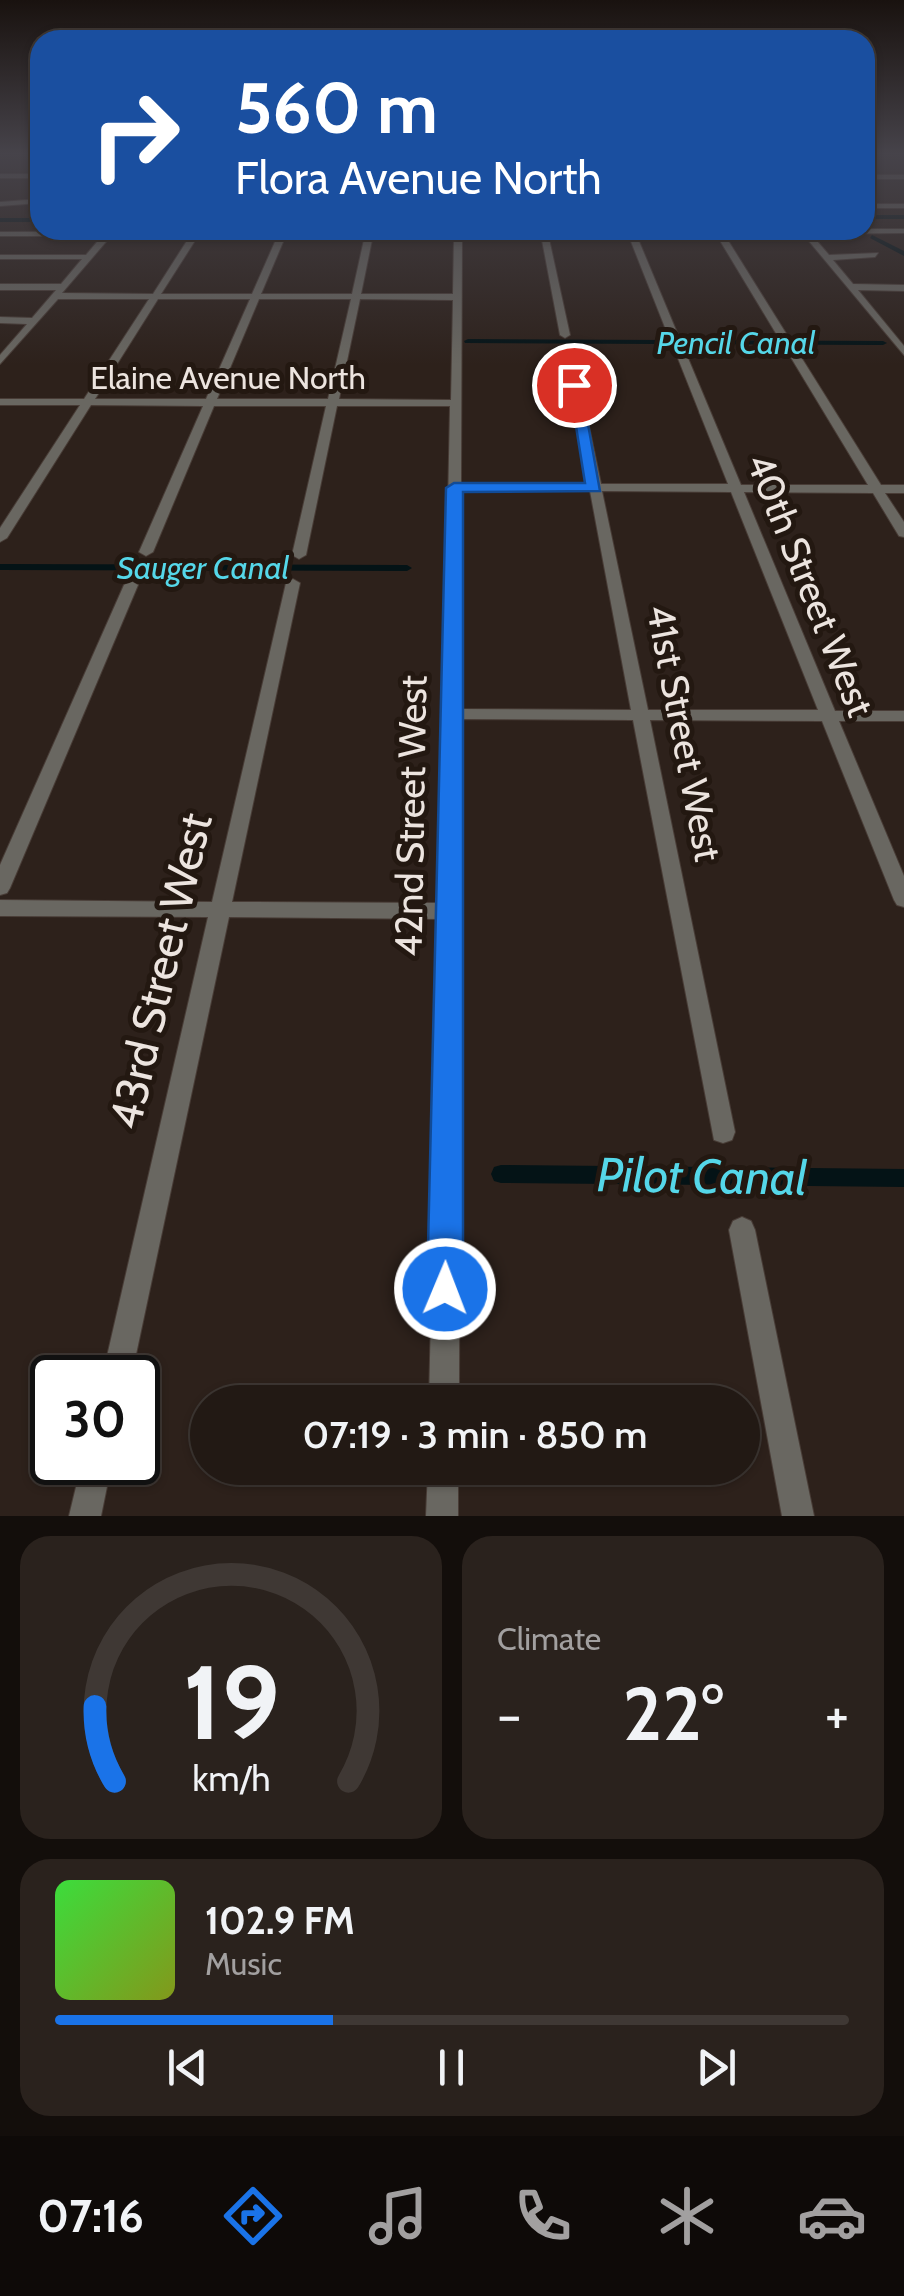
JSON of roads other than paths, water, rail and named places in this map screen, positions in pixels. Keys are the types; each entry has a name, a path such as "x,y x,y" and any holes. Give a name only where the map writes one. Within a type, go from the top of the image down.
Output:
{"street":[{"path":"875,231 904,231"},
{"path":"0,234 30,234"},
{"path":"0,360 103,240"},
{"path":"0,538 191,240"},
{"path":"146,552 280,240"},
{"path":"299,554 368,240"},
{"name":"42nd Street West","path":"444,1385 458,240"},
{"name":"41st Street West","path":"546,240 723,1132"},
{"path":"634,240 673,335"},
{"path":"723,240 782,335"},
{"path":"812,240 904,352"},
{"path":"826,258 875,255"},
{"path":"0,257 88,257"},
{"path":"0,286 63,287"},
{"path":"851,287 904,288"},
{"path":"55,296 456,297"},
{"path":"0,320 34,320"},
{"path":"879,321 891,321"},
{"name":"40th Street West","path":"680,351 904,900"},
{"path":"792,352 904,533"},
{"name":"Elaine Avenue North","path":"0,402 455,403"},
{"path":"454,488 904,488"},
{"name":"43rd Street West","path":"121,1355 292,584"},
{"path":"0,888 131,585"},
{"path":"452,714 904,716"},
{"path":"0,908 450,911"},
{"path":"742,1230 798,1516"},
{"path":"85,1516 92,1485"},
{"path":"442,1516 443,1485"}],"waterway":[{"path":"875,239 904,254"},
{"name":"Pencil Canal","path":"468,341 883,343"},
{"name":"Sauger Canal","path":"0,567 407,568"},
{"name":"Pilot Canal","path":"501,1174 904,1178"}]}
